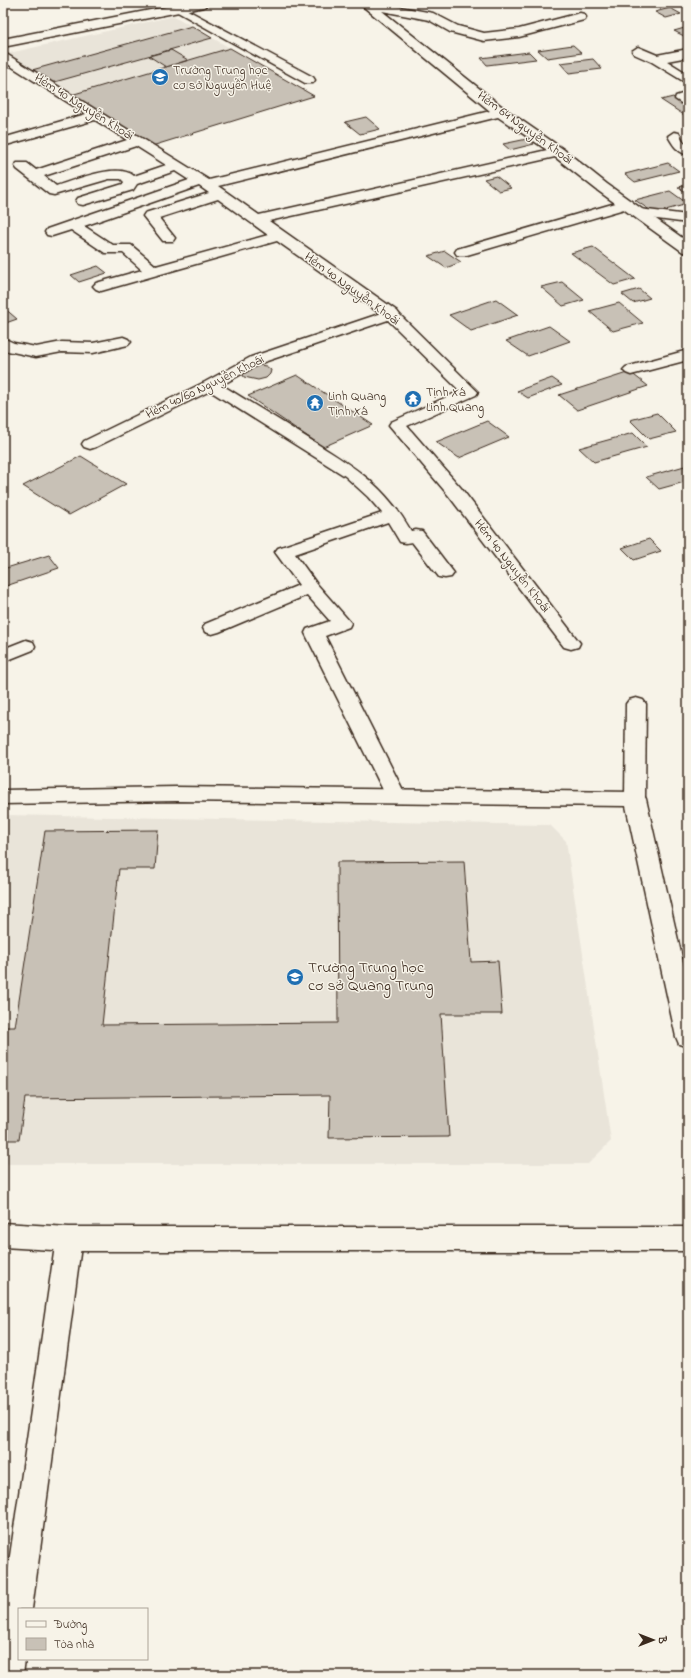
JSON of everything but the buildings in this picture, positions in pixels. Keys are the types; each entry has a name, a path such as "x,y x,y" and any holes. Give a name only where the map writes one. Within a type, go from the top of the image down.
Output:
{"street":[{"path":"3,43 204,3"},
{"path":"387,8 406,3"},
{"path":"366,4 434,17 454,29 484,37 519,33 580,17"},
{"name":"Hẻm 64 Nguyễn Khoái","path":"366,4 500,112 558,152 688,249"},
{"path":"638,51 656,60 688,80"},
{"path":"656,60 688,53"},
{"name":"Hẻm 40 Nguyễn Khoái","path":"3,56 221,194 391,314"},
{"path":"52,232 204,183 500,112"},
{"path":"3,142 97,115"},
{"path":"34,175 138,141"},
{"path":"256,220 558,152"},
{"path":"22,166 54,191 108,175 125,175 132,181"},
{"path":"83,201 128,187 132,181 176,166"},
{"path":"168,238 150,216 221,194"},
{"path":"73,225 110,250 126,248 153,271"},
{"path":"101,286 279,236"},
{"path":"3,797 176,794 635,799 688,1037"},
{"path":"3,1235 69,1239 688,1239"}],"lane":[{"path":"178,8 309,80"},
{"path":"674,136 679,145 688,151"},
{"path":"462,252 626,204"},
{"path":"639,213 688,219"},
{"name":"Hẻm 40/60 Nguyễn Khoái","path":"90,444 211,385 256,360 391,314"},
{"name":"Hẻm 40 Nguyễn Khoái","path":"391,314 470,392 397,425 455,492 571,643"},
{"path":"3,343 9,347 36,352 62,348 93,348 123,342"},
{"path":"631,370 688,355"},
{"path":"211,385 351,472 374,493 393,515 406,538 416,535 444,573"},
{"path":"393,515 284,552 310,587 342,623 314,633 396,796"},
{"path":"212,628 310,587"},
{"path":"3,656 26,646"},
{"path":"635,799 636,704"},
{"path":"8,1675 69,1239"}],"shaded area":[{"name":"Trường Trung học cơ sở Nguyễn Huệ","path":"174,16 314,96 151,147 5,54"},
{"name":"Trường Trung học cơ sở Quang Trung","path":"3,815 550,825 566,841 611,1141 588,1164 3,1164"}],"place":[{"name":"Trường Trung học cơ sở Nguyễn Huệ","path":"160,77"},
{"name":"Tịnh Xá Linh Quang","path":"413,399"},
{"name":"Linh Quang Tịnh Xá","path":"315,403"},
{"name":"Trường Trung học cơ sở Quang Trung","path":"295,977"}]}
